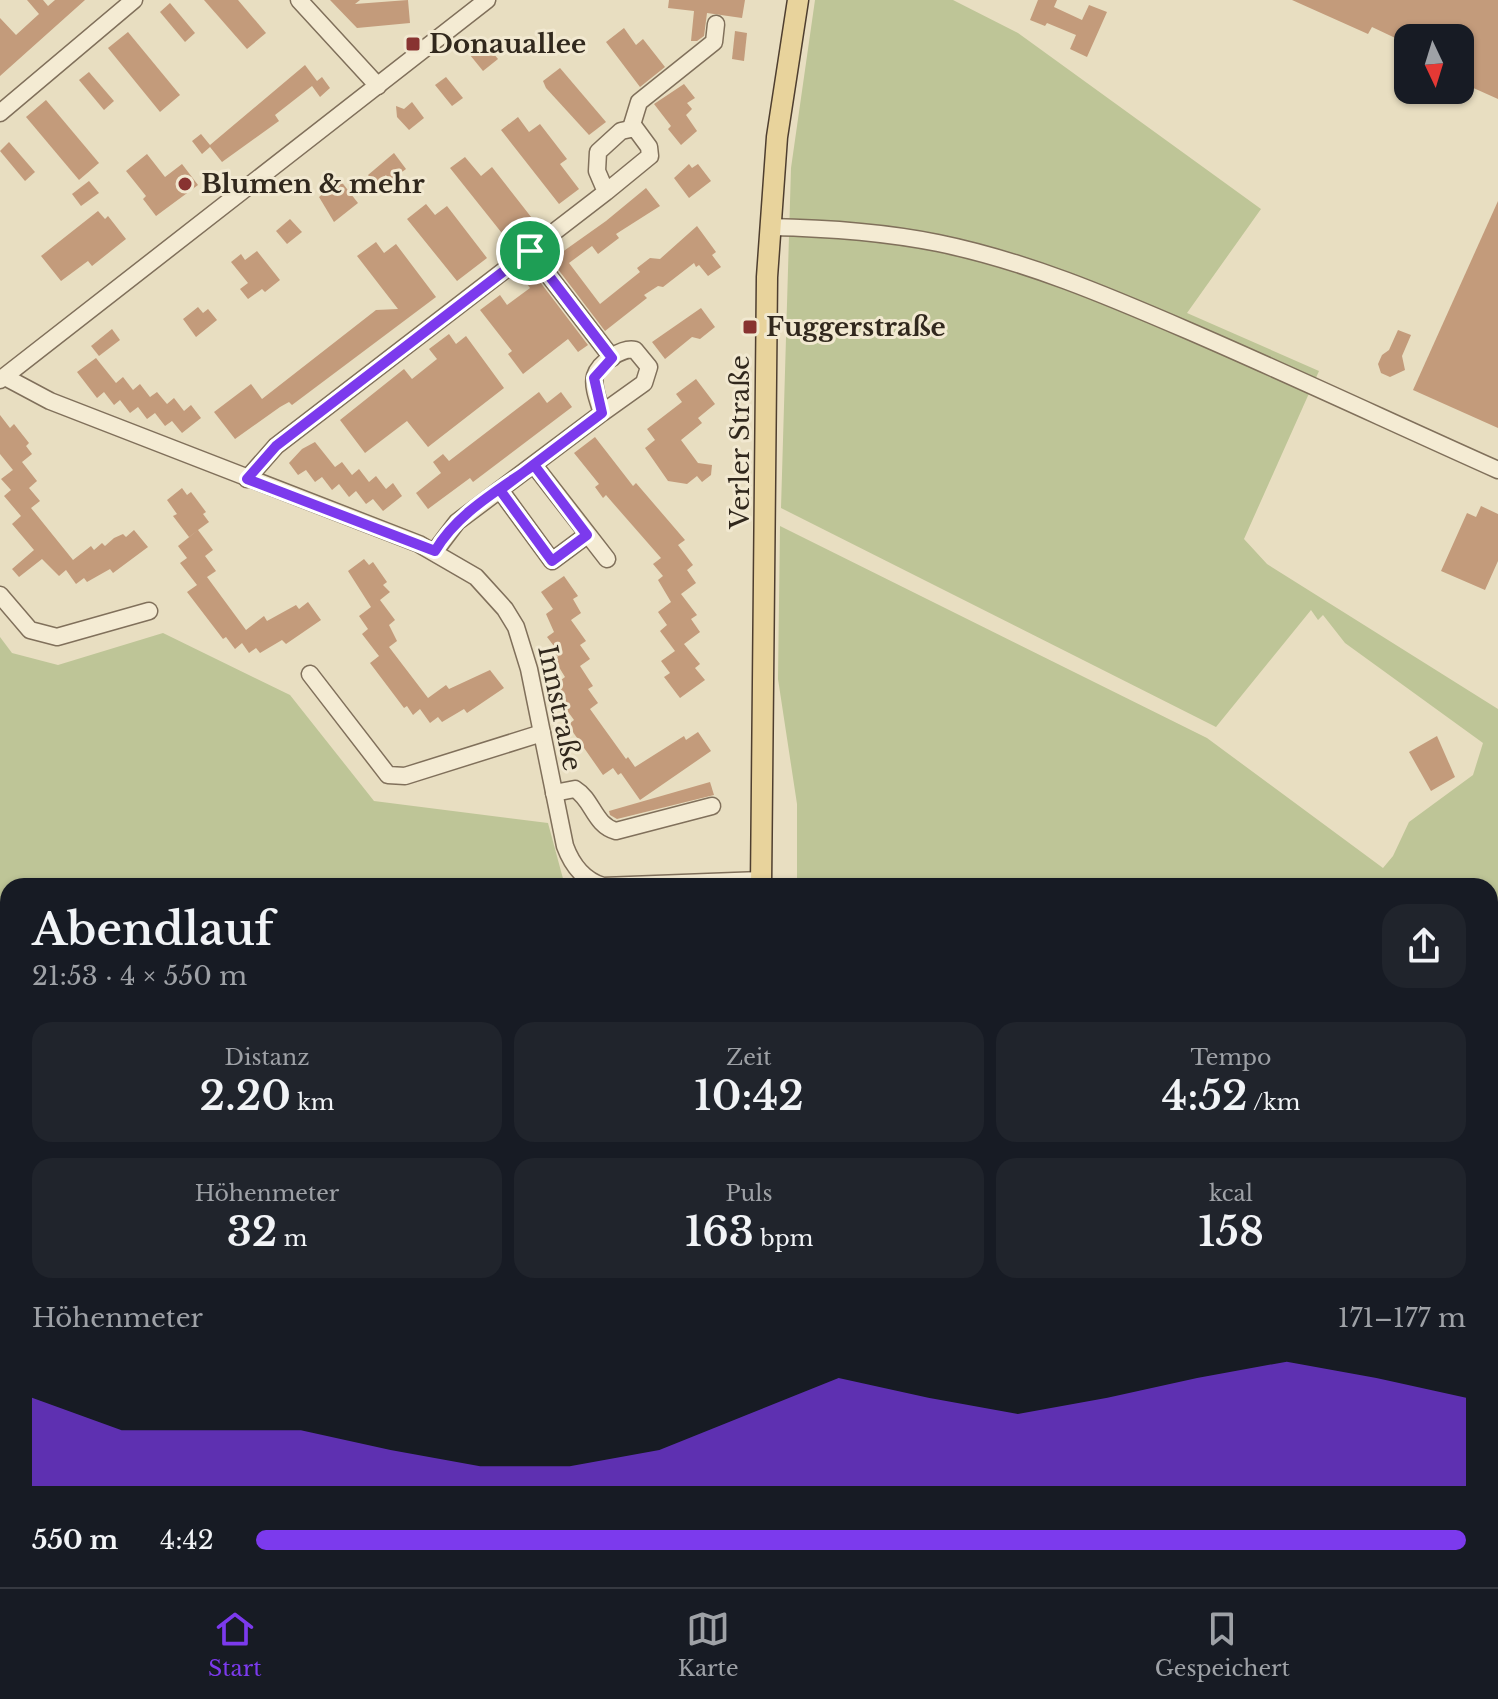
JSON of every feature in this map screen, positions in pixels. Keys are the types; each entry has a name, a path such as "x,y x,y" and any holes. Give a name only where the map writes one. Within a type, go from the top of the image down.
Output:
{"main road":[{"name":"Verler Straße","path":"761,878 766,302 783,89 798,0"}],"street":[{"path":"0,113 134,0"},
{"path":"299,0 378,86"},
{"path":"2,378 487,0"},
{"path":"631,128 639,102 714,42 716,24"},
{"path":"247,479 276,446 647,163 649,147 638,130 631,128 621,131 598,152 597,171 606,192"},
{"path":"770,227 904,237 940,243 1036,270 1092,289 1229,348 1498,470"},
{"path":"530,251 612,358"},
{"path":"435,551 457,522 644,383 649,367 635,350 621,351 594,378 602,413"},
{"name":"Innstraße","path":"2,378 50,401 435,551 476,577 505,609 516,627 529,669 572,864 588,878"},
{"path":"534,465 607,559"},
{"path":"500,490 552,561 587,535"},
{"path":"0,595 30,630 57,637 149,611"},
{"path":"310,674 388,775 405,776 542,733"},
{"path":"554,793 575,789 583,794 598,818 616,831 712,806"}],"green space":[{"path":"815,0 953,0 1018,33 1261,209 1187,313 1319,371 1244,539 1267,564 1498,709 1498,878 797,878 797,804 778,679 780,526 1207,738 1383,868 1393,856 1409,822 1473,775 1483,743 1345,643 1323,615 1318,620 1311,610 1216,727 781,508 791,168"},
{"path":"163,633 290,695 374,801 548,823 563,878 0,878 0,637 12,653 58,665"}],"building":[{"path":"27,0 43,0 48,6 55,0 85,0 0,76 0,18 16,35 39,14"},
{"path":"204,0 238,0 266,33 247,49"},
{"path":"330,0 360,0 355,4 408,0 410,23 357,28"},
{"path":"669,0 745,0 742,18 707,13 704,36 691,41 694,11 668,8"},
{"path":"1038,0 1057,0 1054,7 1082,20 1089,5 1107,12 1087,57 1070,49 1076,35 1047,23 1045,26 1030,20"},
{"path":"1292,0 1498,0 1498,99 1474,88 1474,24 1394,24 1394,37 1372,27 1368,34"},
{"path":"170,3 195,33 185,42 160,12"},
{"path":"624,28 636,45 643,39 665,67 640,87 606,42"},
{"path":"735,31 747,33 744,61 732,59"},
{"path":"128,32 180,95 160,112 108,48"},
{"path":"485,43 498,59 483,71 470,55"},
{"path":"305,65 317,81 322,77 330,88 320,97 312,86 275,115 279,121 222,162 210,147 202,154 192,141 201,134 210,145"},
{"path":"560,68 606,122 589,135 546,88 543,81"},
{"path":"89,72 114,101 104,110 79,80"},
{"path":"446,77 463,98 452,106 435,85"},
{"path":"684,84 695,98 687,103 692,109 686,115 697,131 681,145 654,104"},
{"path":"46,100 99,163 79,180 26,117"},
{"path":"412,102 424,118 409,130 397,117 396,106 404,109"},
{"path":"518,117 529,132 540,124 567,159 560,164 579,189 559,204 501,130"},
{"path":"9,142 35,172 25,181 0,151"},
{"path":"394,153 406,169 390,181 386,175 375,184 368,175"},
{"path":"147,154 165,177 182,164 198,185 156,216 143,199 146,196 126,171"},
{"path":"465,157 481,176 492,167 535,222 509,242 450,168"},
{"path":"689,164 692,168 698,164 711,181 689,198 674,178"},
{"path":"340,180 358,203 334,222 319,197"},
{"path":"89,181 99,193 81,206 72,194"},
{"path":"646,188 660,206 616,234 619,238 598,254 592,246 569,263 600,304 640,272 637,268 650,258 660,259 697,226 716,252 712,255 721,267 708,276 694,263 663,287 658,286 644,295 647,298 605,331 551,260"},
{"path":"1498,201 1498,428 1413,390"},
{"path":"426,204 435,215 447,206 487,258 457,281 407,219"},
{"path":"98,211 105,219 108,216 126,239 92,266 88,261 61,281 41,256"},
{"path":"290,219 302,232 287,244 276,231"},
{"path":"376,242 384,253 396,244 436,297 292,405 289,402 280,407 235,439 214,412 251,384 262,399 376,310 398,309 357,256"},
{"path":"257,251 280,280 265,292 262,289 248,299 240,289 248,283 231,262 241,254 245,260"},
{"path":"534,274 588,345 578,352 568,339 523,374 508,354 512,351 480,310 500,295 507,305 530,288 525,281"},
{"path":"198,307 203,313 208,309 217,320 196,337 183,319"},
{"path":"701,308 715,327 700,339 692,337 665,359 652,342"},
{"path":"112,329 120,340 99,356 91,346"},
{"path":"1398,330 1411,335 1402,356 1405,370 1390,377 1381,373 1378,364"},
{"path":"449,334 456,344 466,336 504,388 428,447 407,421 365,453 340,420 404,369 412,379 437,359 429,349"},
{"path":"96,358 116,383 123,377 133,390 140,384 150,397 157,392 167,404 174,398 184,411 191,405 201,418 182,433 172,421 165,426 155,413 147,419 138,407 130,413 120,400 114,405 104,392 97,398 77,372"},
{"path":"696,379 715,404 698,418 702,423 681,440 698,463 712,465 711,475 702,482 697,476 687,484 668,481 645,448 655,440 647,429 682,402 676,394"},
{"path":"539,392 547,403 561,392 572,407 473,482 470,478 428,509 416,493 441,473 433,462 443,454 449,461"},
{"path":"0,415 10,428 14,424 29,443 26,446 32,454 22,462 37,481 29,488 40,501 31,508 73,560 91,546 94,550 102,543 105,546 114,538 123,534 126,537 134,530 148,547 113,573 110,569 87,582 84,578 76,584 66,570 59,576 42,559 19,577 12,569 34,550 12,524 21,516 4,496 11,490 1,479 13,470 0,454"},
{"path":"595,437 633,486 636,483 685,540 678,545 693,565 687,570 696,583 681,594 697,615 691,619 700,632 684,644 700,664 695,668 705,680 680,698 664,677 670,673 661,661 675,651 660,631 667,625 658,612 671,602 658,580 663,576 653,564 661,558 606,495 603,498 595,487 599,484 574,453"},
{"path":"315,442 335,467 342,462 352,475 359,469 369,482 376,476 386,489 393,483 402,496 383,511 373,499 366,504 356,491 349,497 339,484 332,490 322,477 315,482 306,470 298,475 289,463 302,449"},
{"path":"182,488 187,495 191,492 206,512 203,514 209,522 189,537 173,516 177,514 167,500"},
{"path":"1481,506 1498,514 1498,561 1485,590 1441,571 1467,513 1476,517"},
{"path":"198,530 213,550 205,556 216,571 207,577 246,630 264,616 267,621 296,605 299,609 308,602 321,620 286,644 282,640 260,653 256,648 249,653 242,643 235,649 226,637 223,639 187,592 197,585 180,563 187,558 178,546"},
{"path":"364,559 369,565 373,562 387,582 383,585 390,592 380,600 395,620 389,625 397,641 389,647 428,698 446,685 449,689 490,670 504,688 467,713 464,709 442,722 438,717 430,723 420,709 413,715 407,706 404,708 370,663 379,656 362,634 368,629 359,616 371,607 348,571"},
{"path":"564,576 578,596 573,599 581,613 571,620 586,641 580,645 590,659 580,666 593,686 588,689 598,703 590,709 626,759 628,757 635,767 684,736 686,740 698,732 711,751 640,800 621,773 618,775 613,768 603,775 568,725 574,720 558,698 563,695 556,684 565,677 554,659 558,657 554,652 557,650 547,637 554,632 546,614 553,609 541,592"},
{"path":"1437,736 1455,777 1431,791 1409,752"},
{"path":"710,782 714,795 617,819 610,815 609,811"}],"place":[{"name":"Donauallee","path":"413,44"},
{"name":"Blumen & mehr","path":"185,184"},
{"name":"Fuggerstraße","path":"750,327"}],"route":[{"path":"530,251 276,446 247,479 435,551 457,522 500,490 534,465 587,535 552,561 500,490 602,413 594,378 597,371 612,358 530,251"}]}
